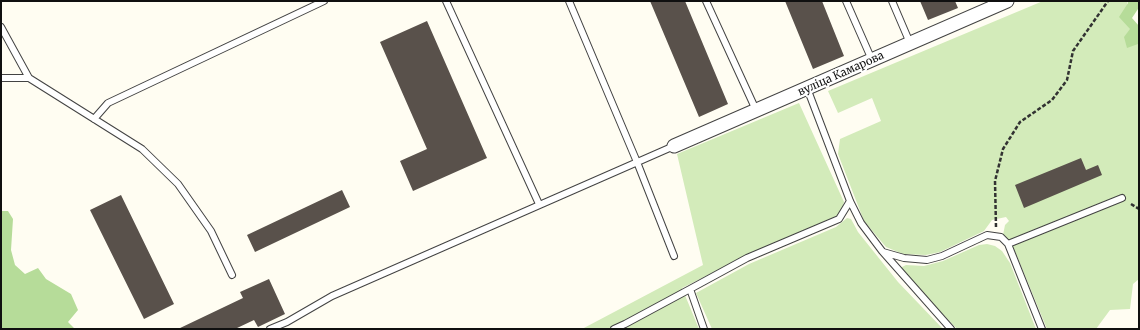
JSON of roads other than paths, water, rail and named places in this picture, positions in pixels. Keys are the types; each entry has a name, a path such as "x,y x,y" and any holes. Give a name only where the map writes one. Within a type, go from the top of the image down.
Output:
{"street":[{"name":"вуліца Камарова","path":"674,146 1007,1"}],"lane":[{"path":"94,119 108,102 324,1"},
{"path":"446,1 539,204"},
{"path":"569,1 637,162 674,256"},
{"path":"706,1 756,110"},
{"path":"846,1 872,60"},
{"path":"892,1 910,43"},
{"path":"1,27 28,78 142,149 178,184 211,231 232,275"},
{"path":"1,78 28,78"},
{"path":"807,88 850,201 861,223 882,251 951,329"},
{"path":"270,329 287,322 332,296 674,146"},
{"path":"1008,244 1122,198"},
{"path":"614,329 626,327 690,289 747,258 839,219 850,201"},
{"path":"882,251 904,258 927,260 942,256 987,235 1001,237 1008,244 1042,329"},
{"path":"690,289 704,329"}]}
